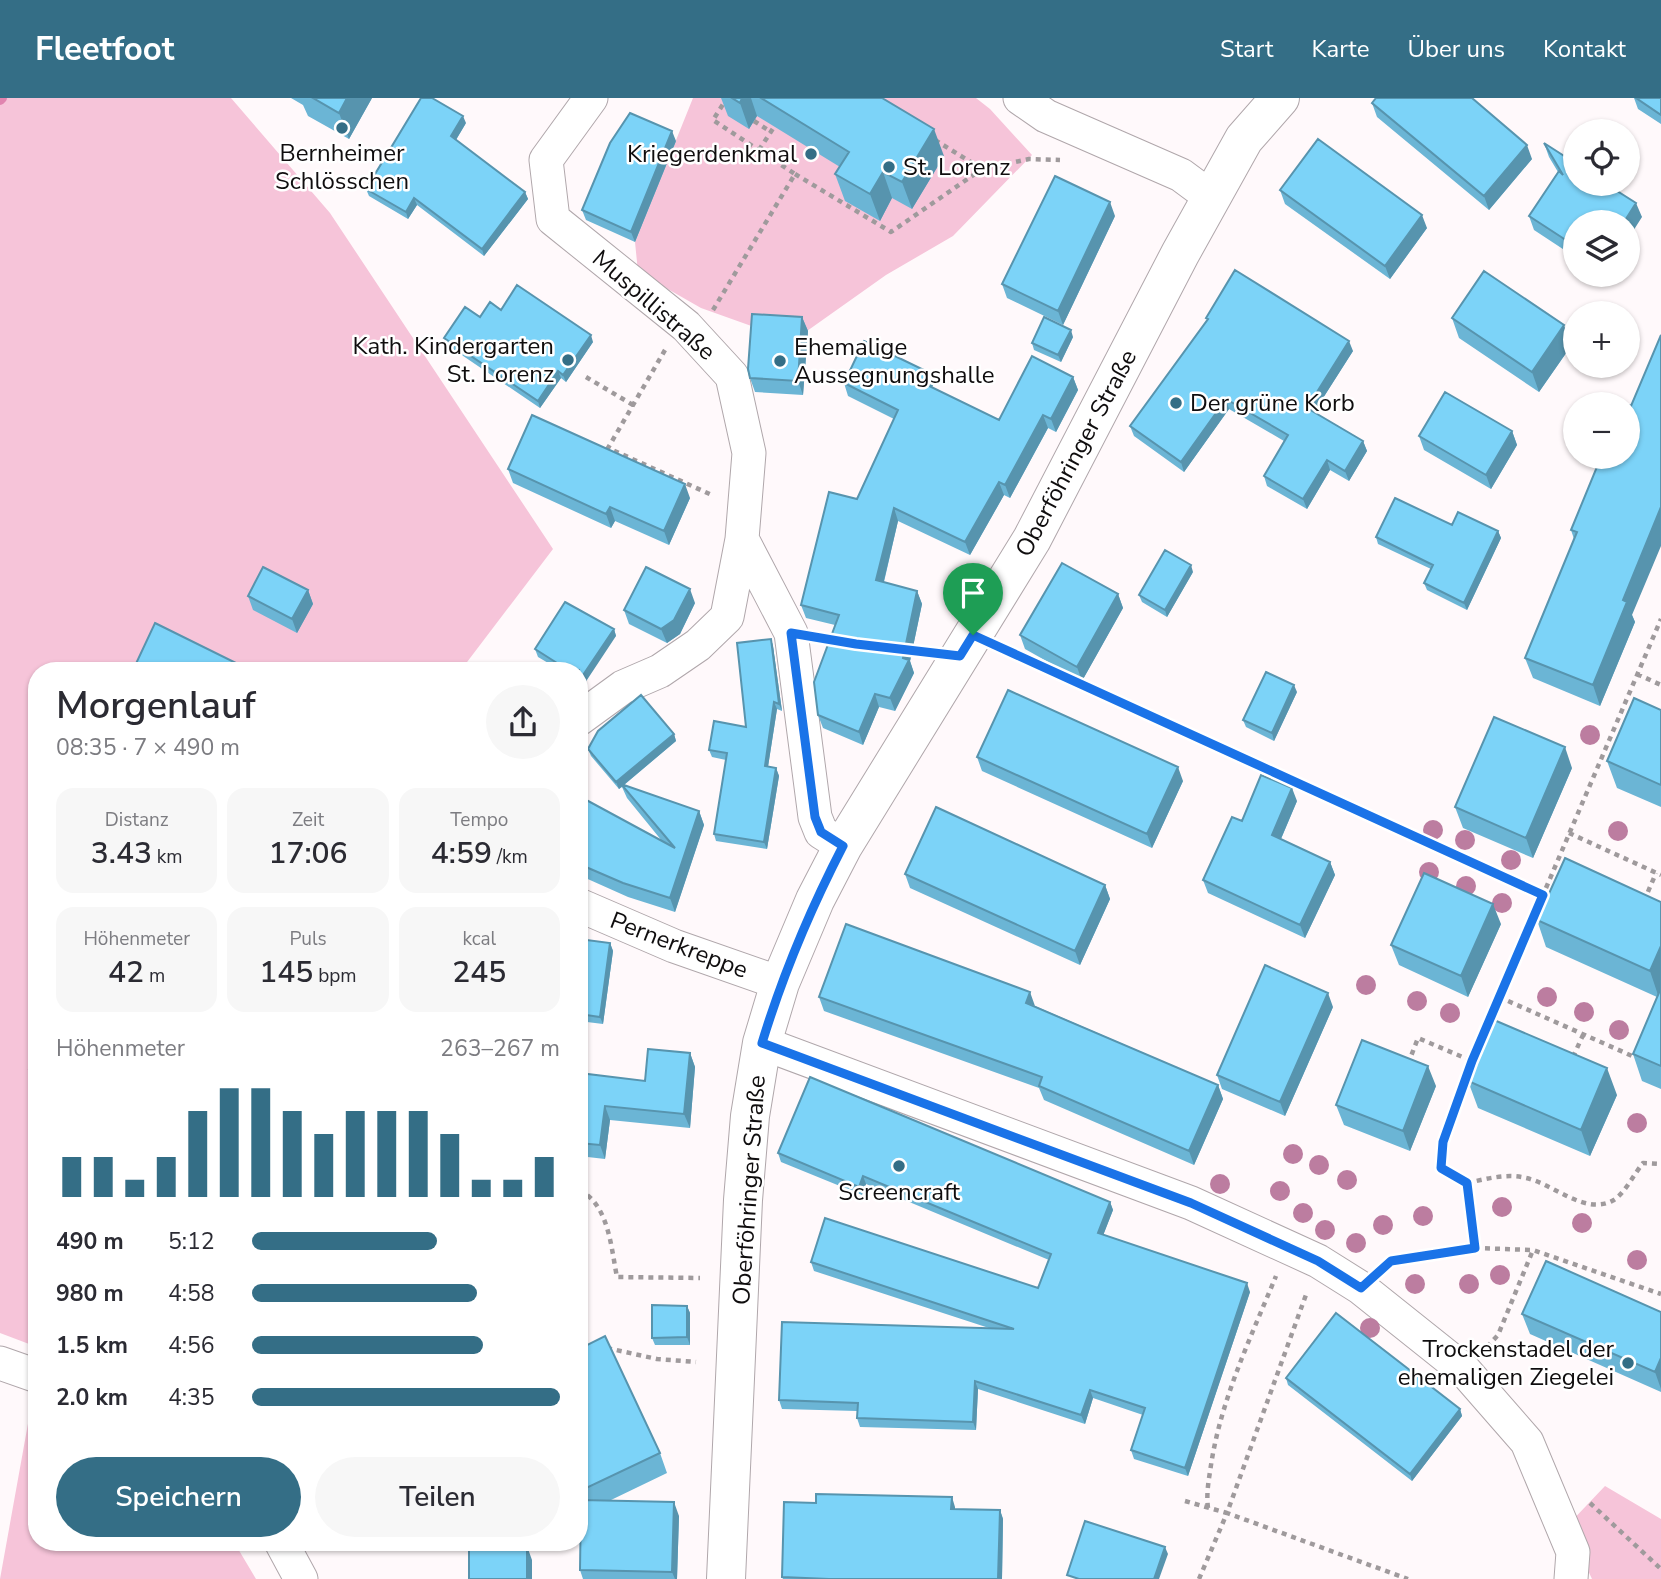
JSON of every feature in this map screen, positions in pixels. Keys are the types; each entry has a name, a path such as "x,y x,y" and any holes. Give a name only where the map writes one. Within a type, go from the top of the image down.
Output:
{"main road":[{"name":"Oberföhringer Straße","path":"726,1579 743,1200 750,1116 762,1043 780,983 815,900 843,846 1032,539 1180,254 1244,139 1280,98"}],"street":[{"name":"Muspillistraße","path":"588,712 623,687 660,671 698,645 727,617 743,539 749,453 732,376 681,322 553,219 547,160 592,98"},
{"path":"1020,98 1046,116 1181,176 1212,198"},
{"path":"743,539 791,633 815,817 821,832 843,846"},
{"name":"Pernerkreppe","path":"588,909 674,946 780,983"},
{"path":"762,1043 1191,1203 1318,1261 1361,1288 1465,1371 1527,1441 1573,1552 1571,1579"},
{"path":"0,1363 28,1373"},
{"path":"286,1551 301,1579"}],"path":[{"path":"727,98 713,120 891,232 982,169 1029,159"},
{"path":"754,121 773,130 760,150"},
{"path":"924,134 982,169"},
{"path":"712,311 795,174"},
{"path":"840,201 844,195"},
{"path":"681,322 608,447 716,497 746,502"},
{"path":"586,377 633,405"},
{"path":"1661,619 1472,1061 1443,1142 1441,1168 1467,1183 1496,1177 1524,1177 1551,1186 1576,1201 1598,1206 1615,1199 1643,1163 1661,1164"},
{"path":"973,635 1543,895"},
{"path":"1637,674 1661,685"},
{"path":"1569,833 1659,874 1641,908"},
{"path":"1499,997 1639,1059 1644,1047"},
{"path":"1569,1068 1583,1035"},
{"path":"1408,1064 1418,1038 1472,1061"},
{"path":"1467,1183 1475,1248"},
{"path":"588,1194 605,1221 617,1277 700,1278"},
{"path":"1208,1508 1206,1496 1214,1444 1230,1390 1288,1248"},
{"path":"1361,1288 1391,1261 1475,1248 1533,1250 1661,1294"},
{"path":"1498,1335 1533,1250"},
{"path":"1199,1579 1227,1513 1318,1261"},
{"path":"595,1346 657,1359 696,1362"},
{"path":"1581,1494 1661,1569"},
{"path":"1185,1501 1227,1513 1408,1579"}],"shaded area":[{"path":"0,98 231,98 330,213 553,549 467,662 28,662 28,1344 0,1333"},
{"path":"693,98 976,98 990,109 1032,155 953,236 886,275 807,331 757,328 701,308 638,272 635,242"},
{"path":"28,1424 28,1551 239,1551 256,1579 0,1579"},
{"path":"1605,1486 1661,1519 1661,1579 1592,1579 1567,1526"}],"building":[{"path":"313,98 347,98 339,113"},
{"path":"421,98 432,98 463,116 451,136 525,192 482,249 414,198 406,212 366,189"},
{"path":"761,98 882,98 934,129 902,182 883,172 870,194 835,174 849,152"},
{"path":"1376,98 1472,98 1527,145 1484,196 1372,103"},
{"path":"1636,98 1661,98 1661,115"},
{"path":"630,113 672,131 631,232 582,210 610,143"},
{"path":"1318,139 1422,215 1385,266 1280,190"},
{"path":"1544,143 1563,155 1563,175"},
{"path":"1559,171 1563,175 1563,196 1625,196 1636,203 1632,210 1563,210 1563,238 1529,216"},
{"path":"1055,176 1110,202 1058,311 1002,284"},
{"path":"1235,270 1349,341 1307,408 1363,441 1345,471 1327,460 1303,499 1264,476 1288,435 1226,399 1181,462 1130,426 1208,319 1206,318"},
{"path":"1484,271 1563,326 1532,372 1452,318"},
{"path":"517,285 591,335 563,375 558,371 538,401 444,338 465,307 480,317 490,302 501,310"},
{"name":"Ehemalige Aussegnungshalle","path":"752,314 802,317 798,381 750,378 748,369"},
{"path":"1044,317 1071,330 1058,355 1032,343"},
{"path":"1661,335 1661,507 1623,600 1627,602 1593,685 1525,658 1577,532 1571,530 1596,469 1640,469 1640,392 1637,392"},
{"path":"864,341 928,372 923,383 999,420 1032,356 1073,377 1051,419 1043,415 1005,485 999,482 965,542 894,508 876,580 917,591 903,658 909,660 890,698 875,694 859,732 818,715 814,682 839,615 801,605 829,492 857,499 898,410 844,383"},
{"path":"1445,392 1512,431 1486,475 1419,436"},
{"path":"532,415 685,484 664,531 610,507 606,514 508,469"},
{"path":"1395,498 1452,525 1458,512 1498,531 1464,603 1424,583 1433,565 1376,537"},
{"path":"1165,550 1191,565 1165,610 1139,595"},
{"path":"1062,563 1118,594 1077,667 1020,635"},
{"path":"263,567 308,590 292,619 248,596"},
{"path":"646,567 690,589 674,620 661,629 624,610"},
{"path":"565,602 614,629 588,668 588,662 555,662 535,649"},
{"path":"155,623 234,662 137,662"},
{"path":"771,639 779,704 774,702 765,766 776,768 764,842 714,834 727,753 709,750 714,721 746,727 737,643"},
{"path":"1266,672 1294,685 1272,733 1243,720"},
{"path":"1008,690 1178,767 1147,834 977,757"},
{"path":"641,695 674,734 616,782 588,749 598,731"},
{"path":"1634,698 1661,710 1661,785 1607,761"},
{"path":"1494,717 1565,747 1526,838 1455,807"},
{"path":"1261,775 1292,788 1272,835 1330,862 1300,925 1203,880 1232,817 1242,821"},
{"path":"621,784 699,811 670,898 623,883 588,868 588,801 675,848"},
{"path":"936,807 1105,885 1075,951 905,874"},
{"path":"1565,858 1661,902 1661,946 1650,971 1537,920"},
{"path":"1424,873 1493,904 1461,976 1391,945"},
{"path":"846,924 1030,992 1026,1003 1218,1085 1189,1151 1039,1086 1042,1077 819,997"},
{"path":"588,940 610,943 600,1017 588,1015"},
{"path":"1265,965 1328,993 1280,1102 1217,1075"},
{"path":"1661,988 1661,1066 1633,1054"},
{"path":"1494,1020 1607,1068 1581,1130 1468,1081"},
{"path":"1362,1040 1428,1066 1403,1131 1336,1105"},
{"path":"648,1049 690,1053 684,1114 605,1106 600,1145 588,1144 588,1074 645,1081"},
{"path":"810,1077 1110,1202 1098,1233 1247,1283 1185,1468 1131,1450 1145,1408 1090,1390 1081,1415 975,1381 973,1422 857,1418 858,1403 779,1400 782,1322 1014,1329 811,1262 825,1218 1038,1288 1051,1254 863,1176 859,1187 778,1153"},
{"name":"Trockenstadel der ehemaligen Ziegelei","path":"1546,1261 1661,1312 1661,1358 1655,1372 1522,1314"},
{"path":"652,1305 687,1306 687,1337 652,1338"},
{"path":"1336,1313 1460,1409 1410,1474 1286,1378"},
{"path":"605,1336 660,1453 588,1487 588,1344"},
{"path":"816,1494 952,1497 951,1509 1000,1510 998,1579 782,1577 784,1502 816,1503"},
{"path":"588,1500 674,1502 672,1572 580,1570 580,1551 588,1551"},
{"path":"1085,1521 1165,1547 1154,1579 1079,1579 1067,1575"},
{"path":"469,1551 527,1551 527,1579 469,1579"}],"place":[{"name":"Bernheimer Schlösschen","path":"342,128"},
{"name":"Kriegerdenkmal","path":"811,154"},
{"name":"St. Lorenz","path":"889,167"},
{"name":"Kath. Kindergarten St. Lorenz","path":"568,360"},
{"name":"Ehemalige Aussegnungshalle","path":"780,361"},
{"name":"Der grüne Korb","path":"1176,403"},
{"name":"Screencraft","path":"899,1166"},
{"name":"Trockenstadel der ehemaligen Ziegelei","path":"1628,1363"}],"route":[{"path":"791,633 856,644 960,656 973,635 1543,895 1472,1061 1443,1142 1441,1168 1467,1183 1475,1248 1391,1261 1361,1288 1318,1261 1191,1203 762,1043 780,983 815,900 843,846 821,832 815,817 791,633"}]}
